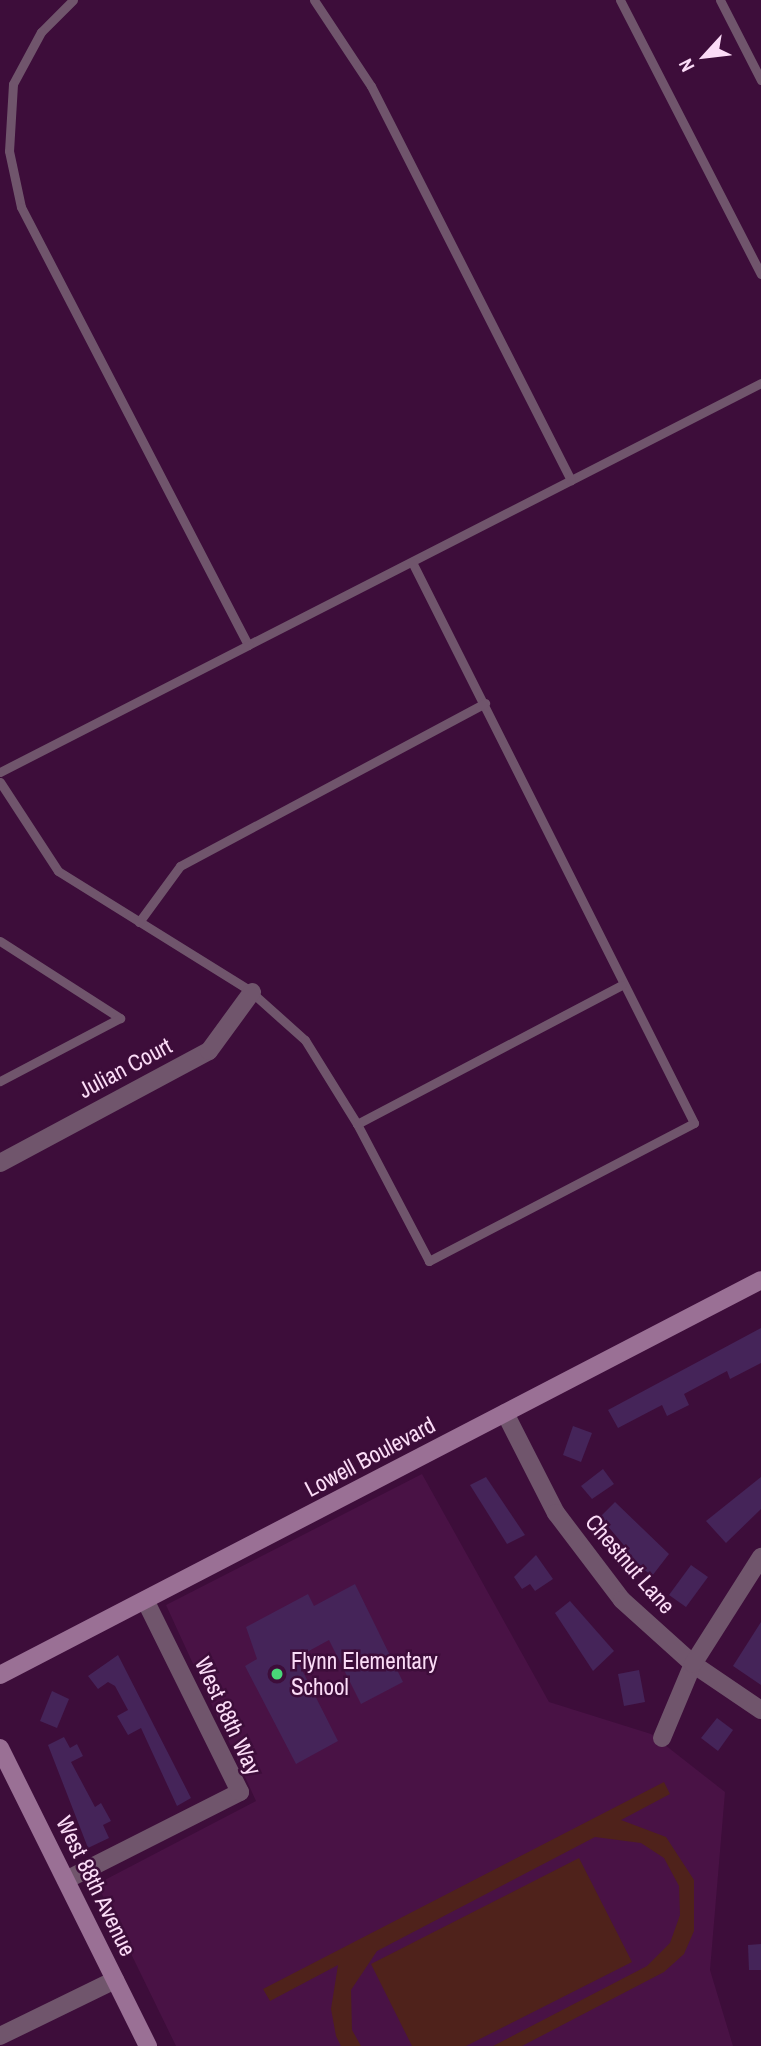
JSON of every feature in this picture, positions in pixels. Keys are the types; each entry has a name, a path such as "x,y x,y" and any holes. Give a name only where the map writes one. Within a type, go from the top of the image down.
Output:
{"street":[{"name":"Julian Court","path":"0,1163 209,1052 252,992"},
{"name":"Lowell Boulevard","path":"0,1675 761,1280"},
{"name":"Chestnut Lane","path":"505,1413 580,1549 641,1621 693,1664 761,1710"},
{"path":"662,1738 693,1664 761,1557"},
{"name":"West 88th Way","path":"66,1880 240,1792 145,1600"},
{"name":"West 88th Avenue","path":"0,1748 4,1767 66,1880 148,2046"},
{"path":"0,2036 115,1980"}],"lane":[{"path":"73,0 41,32 13,84 9,151 21,207 248,645"},
{"path":"314,0 325,7 371,86 571,480"},
{"path":"620,0 761,274"},
{"path":"720,0 761,80"},
{"path":"0,772 761,383"},
{"path":"0,782 58,871 252,992 305,1040 357,1124 429,1261 694,1123 622,985 485,703 412,562"},
{"path":"139,922 180,866 485,703"},
{"path":"0,941 120,1018 0,1081"},
{"path":"357,1124 622,985"}],"shaded area":[{"path":"422,1474 549,1702 651,1734 725,1792 710,1970 733,2046 176,2046 97,1884 256,1801 166,1605"},
{"path":"664,1782 670,1794 621,1820 666,1837 694,1880 694,1931 684,1954 664,1972 522,2046 493,2046 647,1966 670,1943 680,1915 679,1886 664,1858 641,1843 595,1837 377,1951 351,1990 352,2030 361,2046 341,2046 336,2036 331,2009 338,1965 270,2001 263,1989"},
{"path":"579,1858 632,1962 466,2046 412,2046 371,1964"}],"building":[{"path":"761,1328 761,1363 730,1379 727,1371 684,1394 689,1405 667,1416 662,1405 618,1428 608,1410"},
{"path":"573,1426 592,1433 581,1462 563,1455"},
{"path":"603,1469 614,1484 592,1499 581,1486"},
{"path":"486,1477 525,1535 507,1544 470,1485"},
{"path":"761,1477 761,1509 726,1543 706,1521"},
{"path":"615,1502 669,1554 652,1576 625,1554 628,1550 600,1517"},
{"path":"536,1555 553,1579 535,1591 530,1584 522,1589 514,1577"},
{"path":"691,1565 708,1577 686,1607 669,1595"},
{"name":"Flynn Elementary School","path":"355,1584 403,1682 361,1704 329,1640 296,1658 338,1741 296,1764 245,1666 257,1659 246,1627 308,1594 314,1606"},
{"path":"570,1601 614,1651 593,1671 555,1613"},
{"path":"761,1622 761,1685 733,1666"},
{"path":"118,1655 191,1798 177,1806 141,1728 128,1735 117,1716 128,1710 115,1686 108,1682 98,1689 88,1676"},
{"path":"639,1670 645,1702 624,1706 618,1674"},
{"path":"52,1691 69,1699 57,1728 40,1721"},
{"path":"717,1718 733,1730 718,1751 701,1738"},
{"path":"64,1737 70,1748 77,1744 83,1756 71,1762 95,1807 101,1803 111,1821 103,1825 109,1838 88,1848 48,1745"},
{"path":"761,1944 761,1970 749,1970 748,1945"}],"place":[{"name":"Flynn Elementary School","path":"277,1674"}]}
